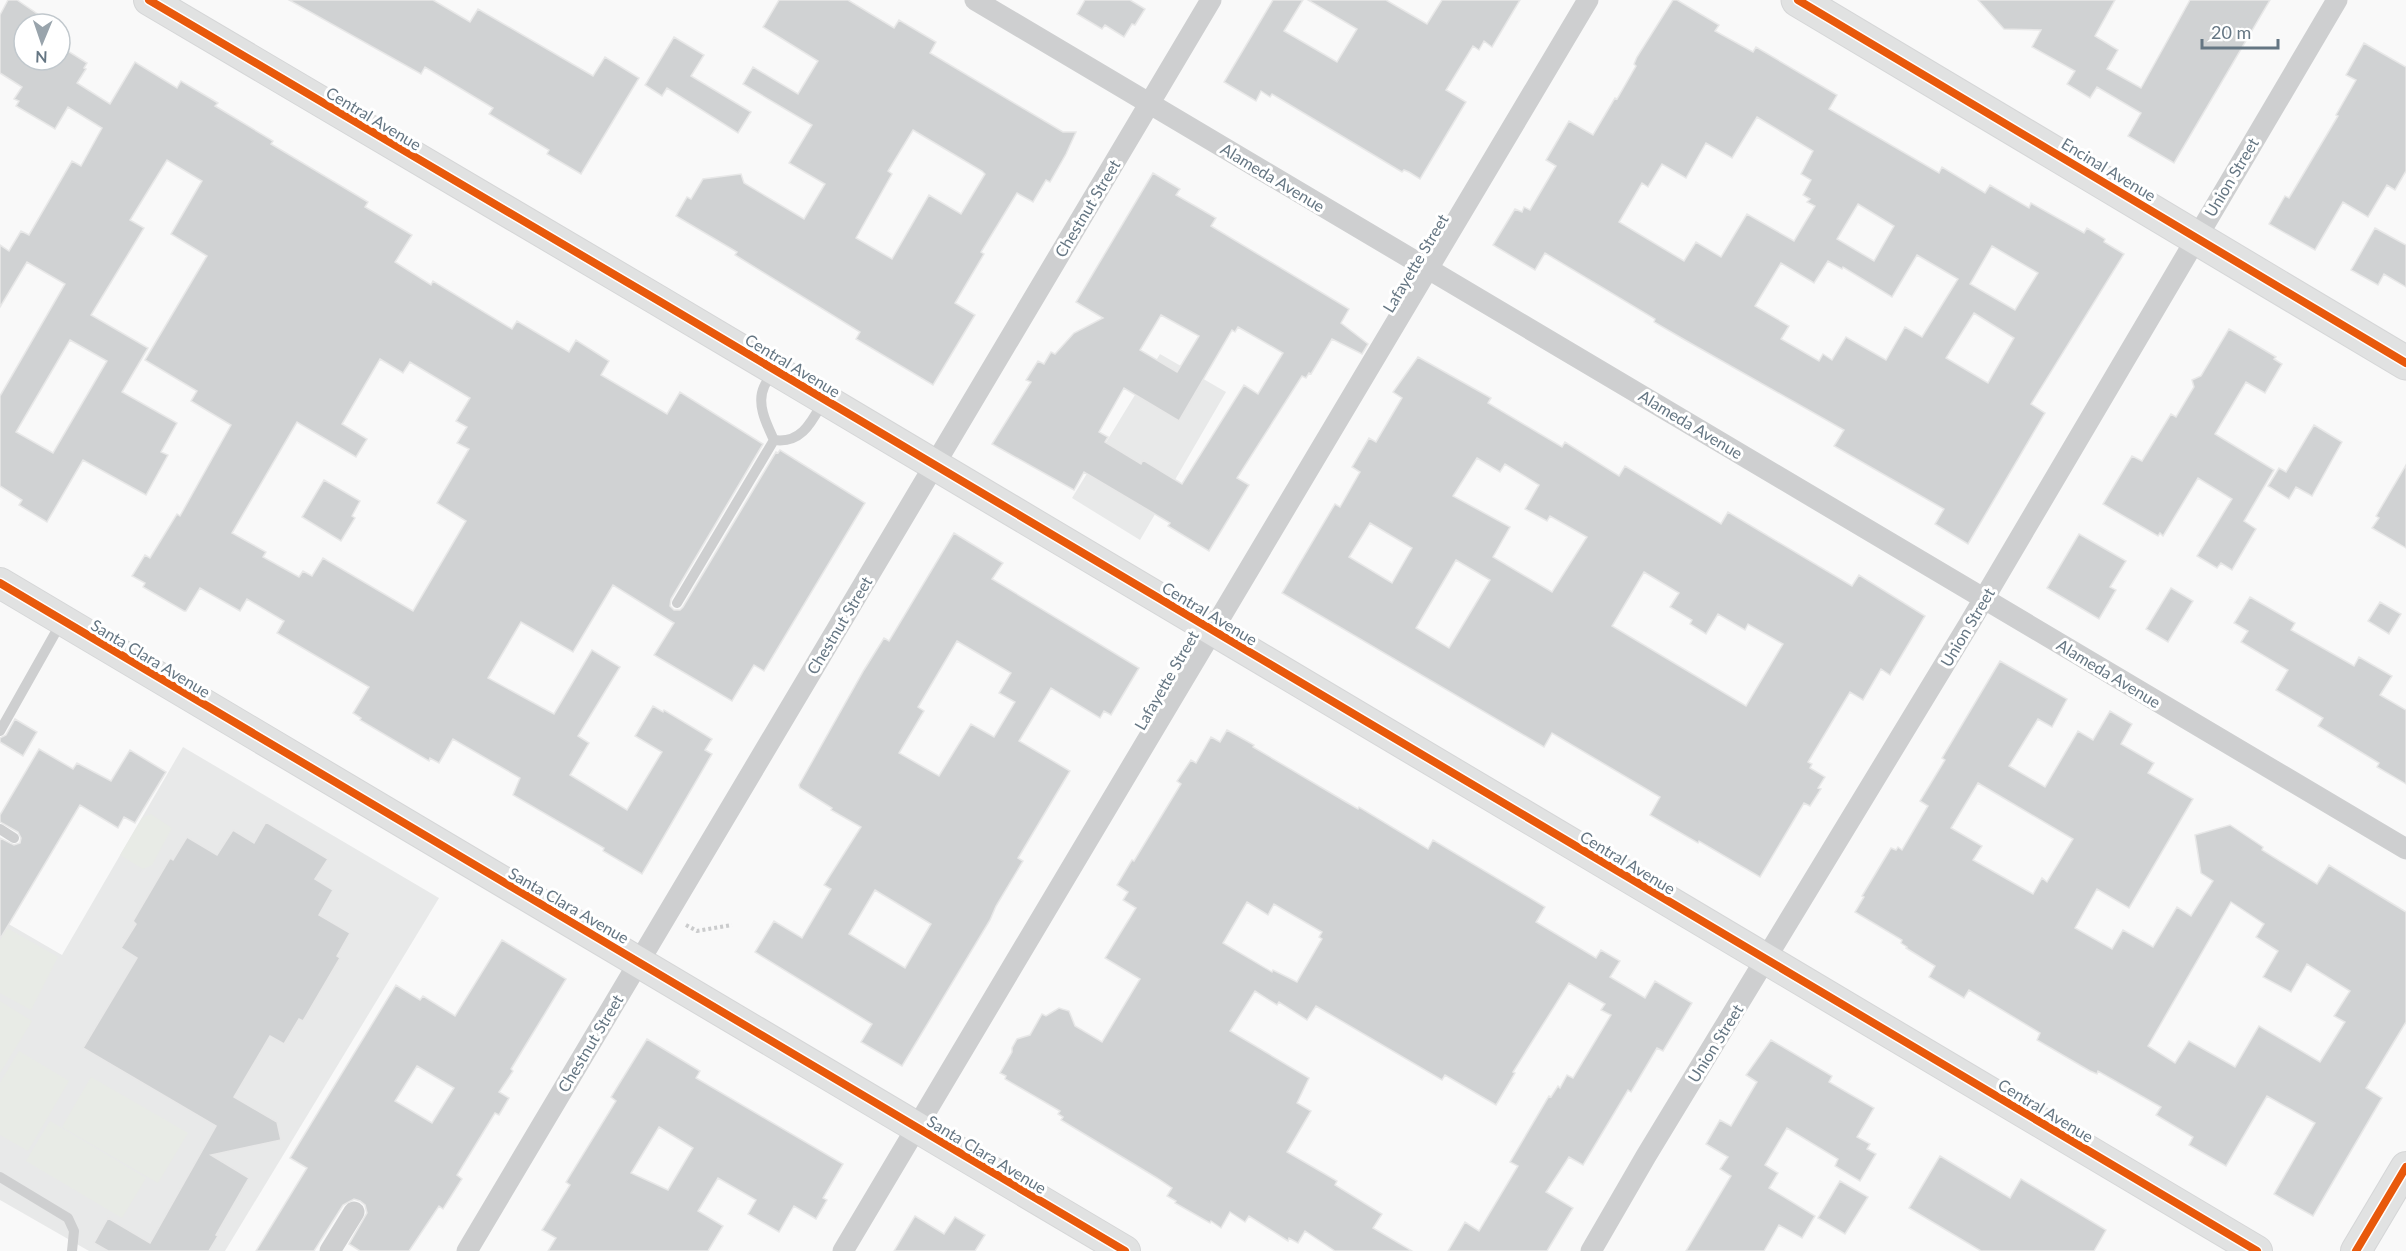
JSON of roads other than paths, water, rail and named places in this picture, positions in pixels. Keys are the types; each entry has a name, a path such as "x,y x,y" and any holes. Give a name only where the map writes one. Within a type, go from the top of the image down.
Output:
{"main road":[{"name":"Encinal Avenue","path":"1798,0 2406,363"}],"street":[{"name":"Central Avenue","path":"149,0 2257,1251"},
{"name":"Alameda Avenue","path":"975,0 2406,849"},
{"name":"Chestnut Street","path":"467,1251 1211,0"},
{"name":"Lafayette Street","path":"843,1251 1588,0"},
{"name":"Union Street","path":"1591,1251 1646,1156 1984,599 2337,0"},
{"name":"Santa Clara Avenue","path":"0,583 1125,1251"},
{"path":"2356,1251 2406,1167"},
{"path":"330,1251 354,1212"}],"lane":[{"path":"774,440 765,420 762,401 764,387 776,371"},
{"path":"774,440 783,441 796,438 807,429 825,400"},
{"path":"677,603 774,440"},
{"path":"0,731 62,620"},
{"path":"0,829 14,838"},
{"path":"0,1177 68,1218 74,1231 72,1251"}]}
